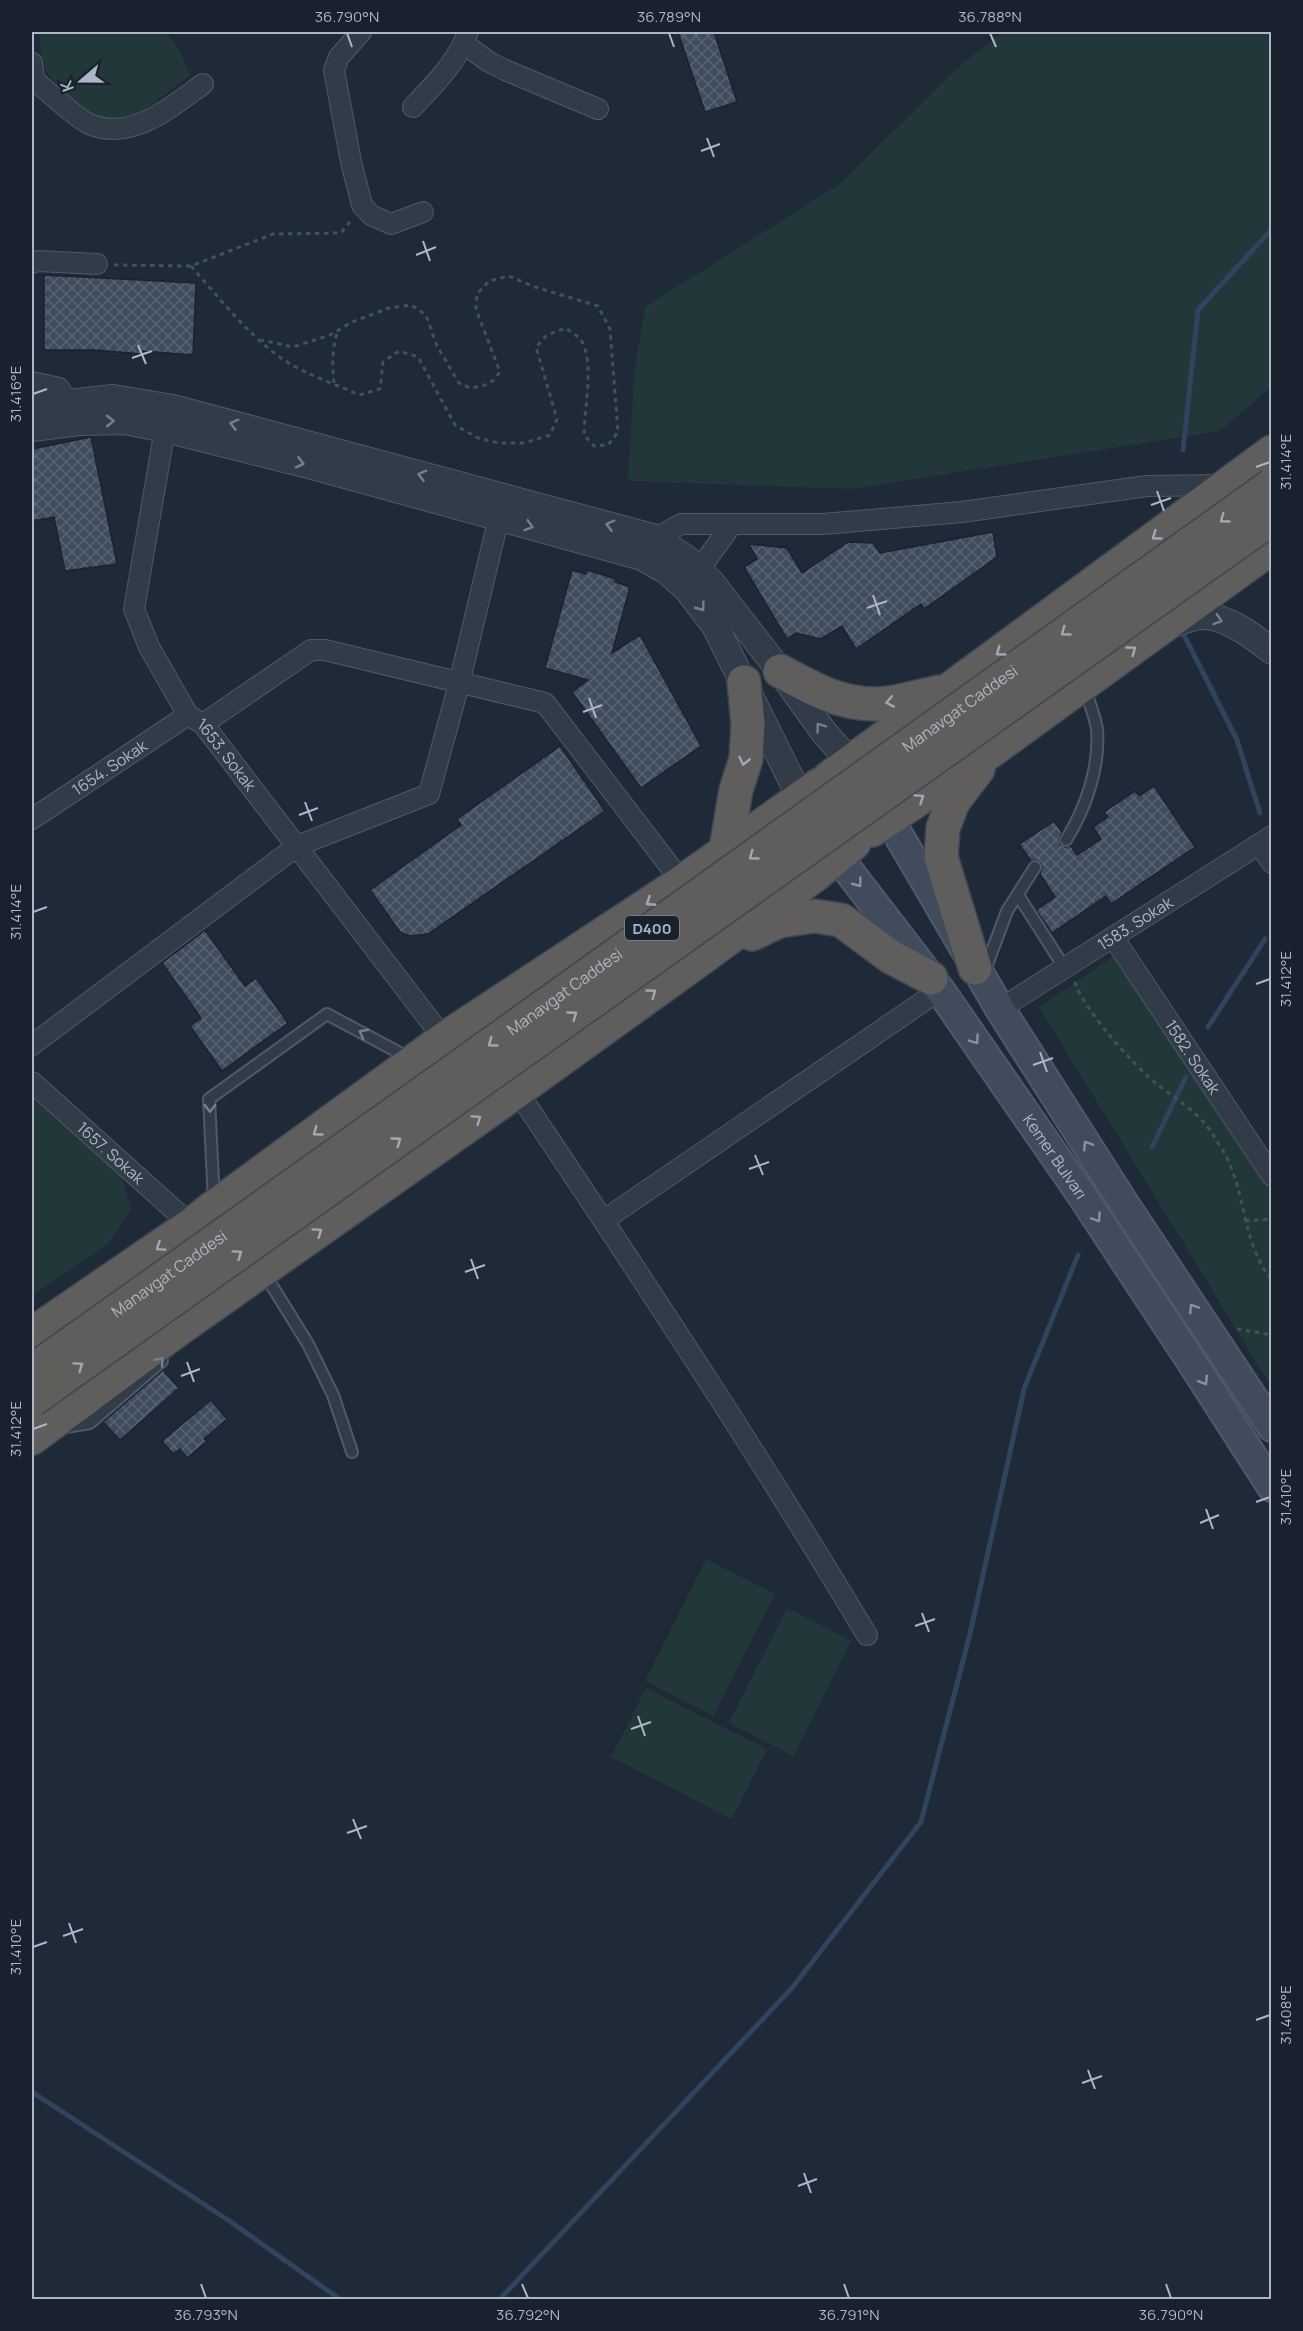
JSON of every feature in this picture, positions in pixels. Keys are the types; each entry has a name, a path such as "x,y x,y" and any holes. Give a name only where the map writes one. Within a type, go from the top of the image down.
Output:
{"highway":[{"path":"699,960 844,809 947,691 1272,452"},
{"name":"Manavgat Caddesi","path":"32,1371 1272,485"},
{"name":"Manavgat Caddesi","path":"35,1423 1272,518"},
{"path":"32,1334 202,1216 444,1039 682,882 726,849 844,809 991,751 1272,547"},
{"path":"780,671 814,690 851,702 878,704 947,691"},
{"path":"726,849 736,790 746,759 748,724 744,682"},
{"path":"978,974 941,857 943,828 953,802 991,751"},
{"path":"35,1423 176,1331 699,960 779,921 814,916 841,920 891,957 935,984"}],"main road":[{"name":"Kemer Bulvarı","path":"844,809 978,974 1271,1424"},
{"name":"Kemer Bulvarı","path":"844,809 935,984 1081,1194 1272,1487"}],"street":[{"path":"361,32 339,57 334,70 351,162 362,205 371,215 391,224 423,213"},
{"path":"413,107 438,80 466,38 489,62 598,109"},
{"path":"32,63 34,80 88,124 116,130 145,122 203,84"},
{"path":"32,263 38,261 97,264"},
{"path":"32,382 59,388 74,412"},
{"path":"32,428 113,398 173,408 656,538 699,570 733,608 823,731 844,809"},
{"path":"32,407 74,412 165,429 316,467 642,557 665,570 687,589 715,626 744,682 844,809"},
{"name":"1653. Sokak","path":"165,429 134,609 149,647 196,720 297,846 444,1039"},
{"path":"656,538 681,524 823,524 962,512 1147,486 1201,487 1227,484"},
{"path":"32,1045 297,846 429,794 459,684 499,517"},
{"path":"699,570 732,524"},
{"path":"1162,628 1202,615 1223,621 1256,639 1272,651"},
{"name":"1654. Sokak","path":"36,809 196,720 312,650 325,650 544,703 682,882"},
{"path":"1265,840 1272,863"},
{"name":"1583. Sokak","path":"1000,1009 1265,840"},
{"name":"1582. Sokak","path":"1113,937 1272,1176"},
{"path":"604,1220 935,984"},
{"name":"1657. Sokak","path":"32,1082 202,1216"},
{"path":"517,1091 604,1220 816,1550 867,1635"}],"lane":[{"path":"1066,840 1077,823 1097,762 1097,727 1083,685"},
{"path":"978,974 1007,911 1035,867"},
{"path":"1018,895 1064,968"},
{"path":"202,1216 209,1099 327,1014 414,1061"},
{"path":"262,1270 308,1344 333,1395 352,1452"}],"path":[{"path":"97,264 191,266 273,234 341,233 362,205"},
{"path":"191,266 243,326 288,362 359,395 380,389 383,362 399,351 418,357 455,425 478,438 499,443 524,443 550,435 557,419 536,347 547,335 566,328 581,340 590,371 584,414 584,435 594,446 601,446 608,445 618,432 610,329 598,306 535,287 509,276 489,281 477,294 476,309 500,372 494,380 483,386 470,388 459,383 437,346 426,315 411,305 389,308 293,347 261,340"},
{"path":"334,383 332,365 338,330"},
{"path":"1084,976 1074,983 1116,1043 1141,1071 1183,1102 1211,1131 1230,1166 1251,1244 1271,1278"},
{"path":"1245,1221 1272,1219"},
{"path":"1237,1329 1272,1335"}],"green space":[{"path":"39,32 166,32 180,51 190,75 137,116 97,119 64,94 43,68"},
{"path":"1003,32 1271,32 1271,387 1220,431 852,489 628,481 634,375 645,307 838,185 964,62"},
{"path":"1114,956 1271,1189 1271,1386 1039,1007"},
{"path":"32,1098 119,1167 131,1208 109,1243 32,1296"},
{"path":"706,1559 775,1594 713,1716 645,1681"},
{"path":"787,1608 851,1641 793,1756 729,1723"},
{"path":"646,1688 767,1749 732,1819 611,1757"}],"building":[{"path":"678,32 714,32 737,102 705,112"},
{"path":"44,275 196,283 193,355 142,351 142,354 95,350 44,350"},
{"path":"91,437 117,564 65,571 54,517 32,521 32,449"},
{"path":"993,532 997,557 924,609 921,604 856,649 842,626 821,639 796,633 787,639 744,567 757,559 749,544 787,548 802,573 848,542 873,543 880,553"},
{"path":"572,570 586,574 587,570 616,579 615,582 630,587 612,653 640,635 701,746 641,788 572,692 588,680 545,668"},
{"path":"560,746 605,811 428,934 410,936 400,932 370,890 461,825 457,819"},
{"path":"1154,786 1195,847 1111,904 1106,896 1052,933 1036,910 1055,897 1040,874 1041,863 1036,860 1031,861 1019,844 1054,821 1062,832 1059,839 1060,844 1065,847 1071,846 1077,855 1101,839 1093,827 1108,817 1104,812 1135,791 1139,796"},
{"path":"205,930 245,986 256,978 288,1023 222,1071 190,1026 201,1018 162,963"},
{"path":"163,1370 179,1388 120,1440 103,1422"},
{"path":"211,1400 227,1419 187,1458 180,1449 173,1454 162,1441"}],"waterway":[{"path":"1183,450 1198,310 1272,229"},
{"path":"1182,631 1237,740 1260,813"},
{"path":"1208,1027 1265,939"},
{"path":"1152,1147 1186,1077"},
{"path":"499,2300 792,1988 921,1822 970,1634 1024,1389 1078,1255"},
{"path":"32,2092 228,2220 341,2300"}]}
